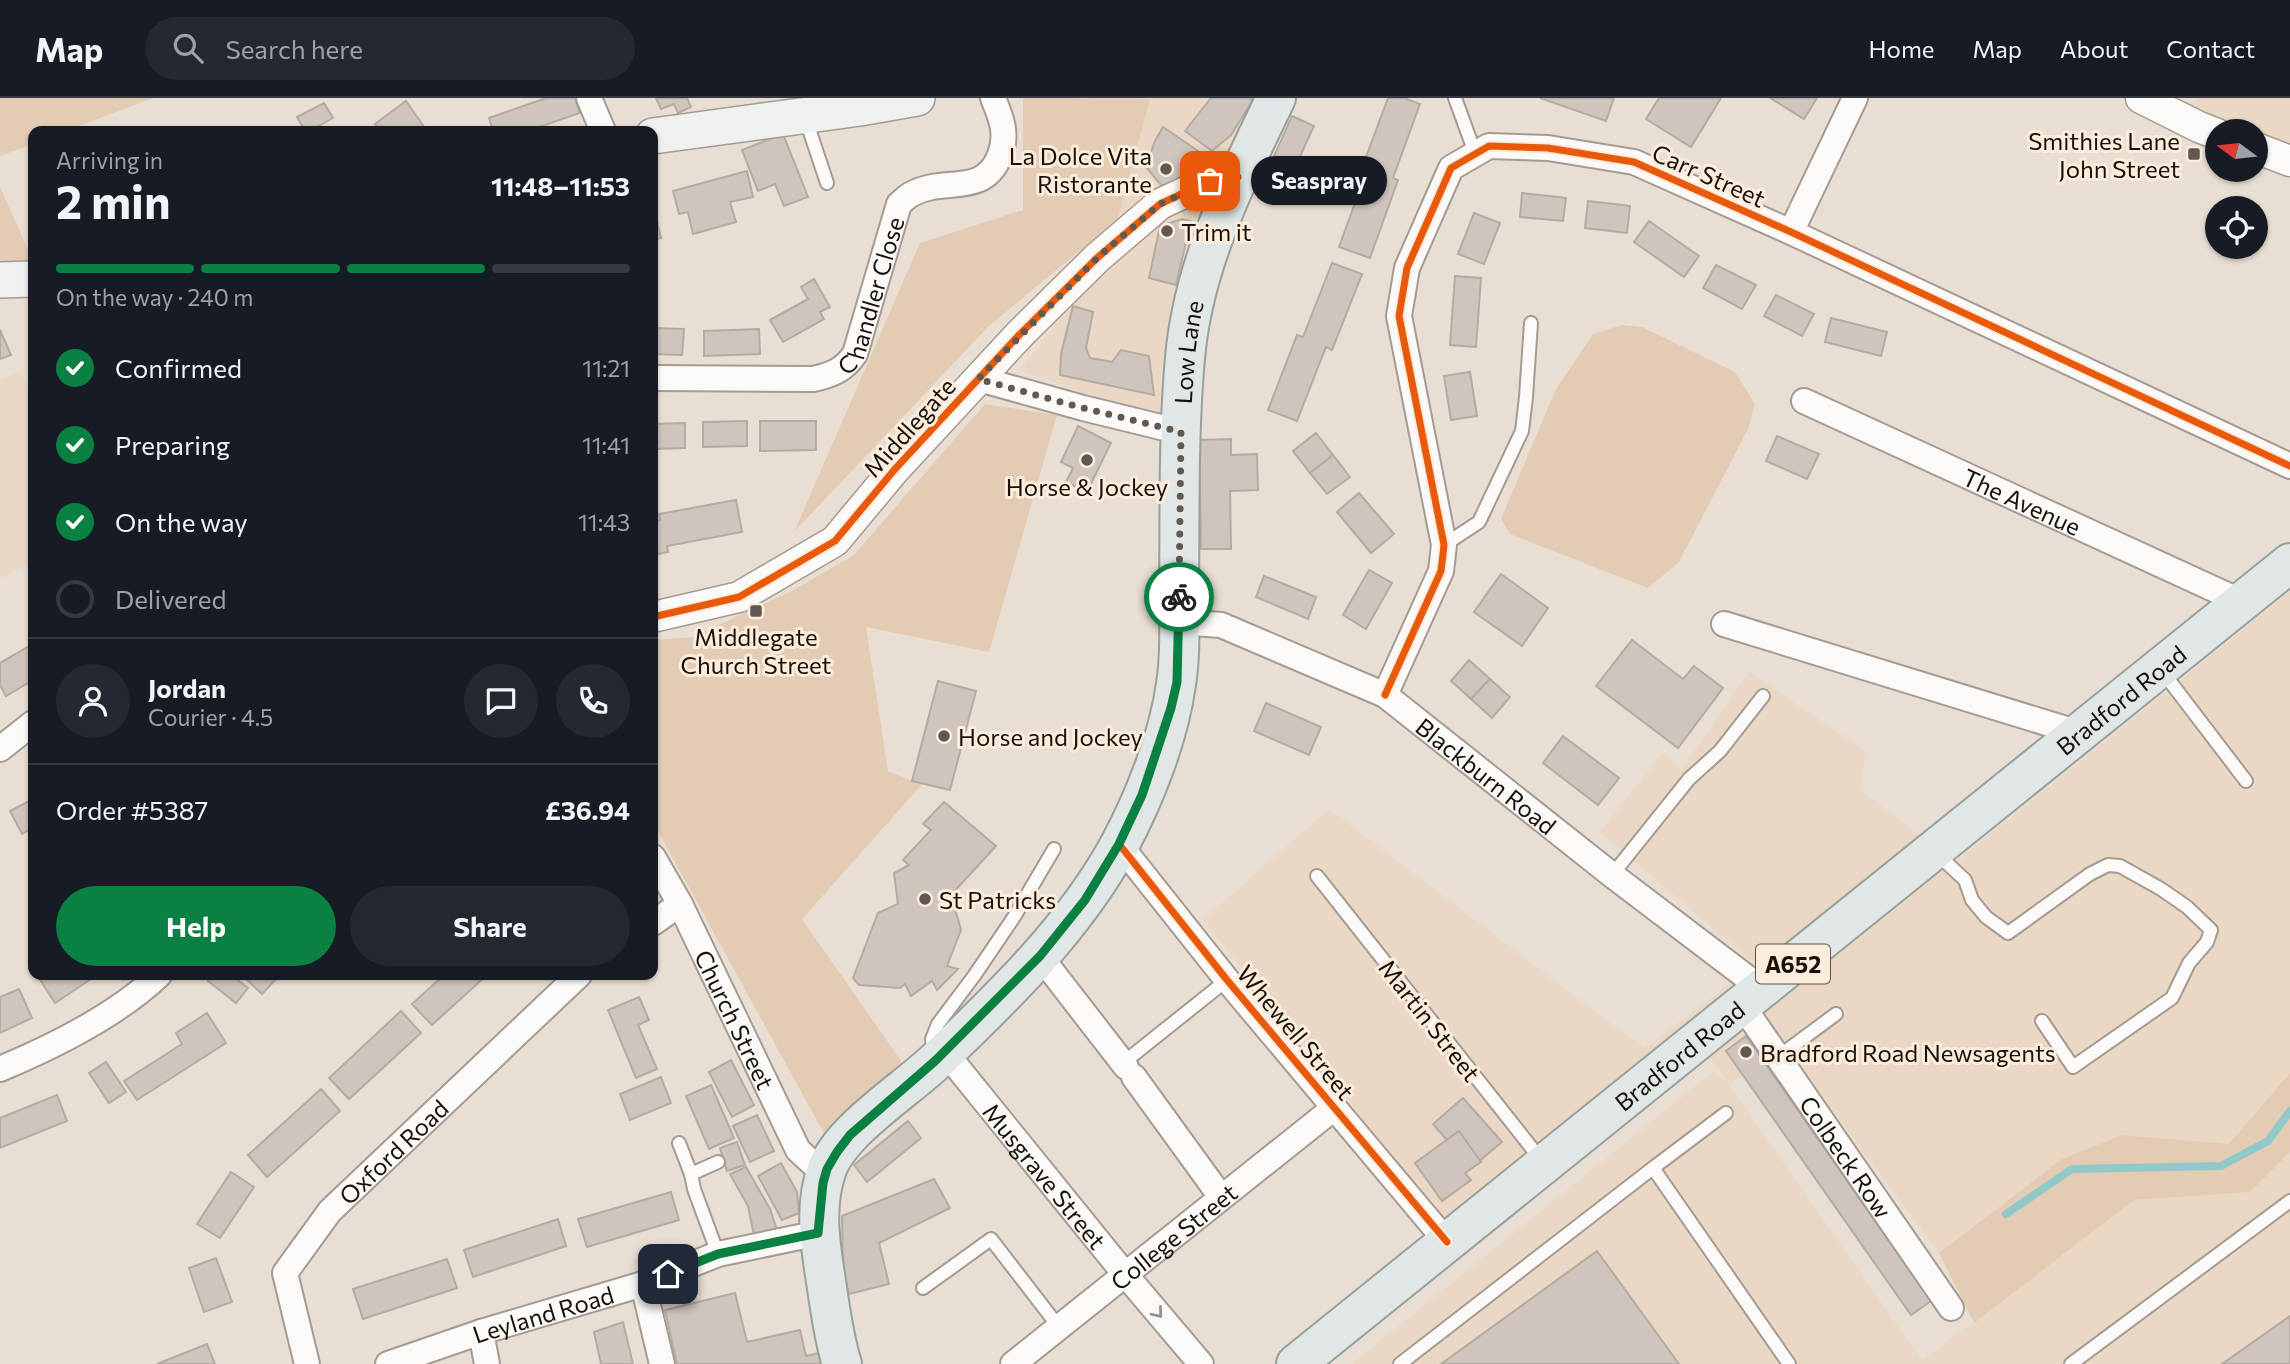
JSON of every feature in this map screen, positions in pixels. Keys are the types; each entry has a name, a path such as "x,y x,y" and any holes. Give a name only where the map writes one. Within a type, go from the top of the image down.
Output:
{"main road":[{"path":"658,135 917,98"},
{"name":"Low Lane","path":"827,1169 850,1135 940,1057 1040,956 1085,900 1119,844 1142,795 1177,682 1181,432 1185,356 1198,280 1238,177 1276,98"},
{"path":"0,280 28,279"},
{"name":"Bradford Road","path":"1296,1364 2290,563"},
{"path":"827,1169 820,1200 818,1233 835,1343 842,1364"}],"street":[{"path":"589,98 601,126"},
{"name":"Chandler Close","path":"658,378 813,379 832,375 846,367 855,354 899,204 912,193 973,182 996,167 1003,148 1004,128 993,98"},
{"path":"1791,232 1855,98"},
{"path":"2141,98 2205,129"},
{"name":"Carr Street","path":"1385,695 1441,571 1444,545 1399,316 1407,268 1451,168 1489,145 1548,148 1634,162 1791,232 2290,466"},
{"path":"2268,153 2290,161"},
{"name":"Middlegate","path":"658,616 739,597 835,541 895,469 978,379 1097,258 1160,204 1222,175 1238,177"},
{"path":"978,379 1181,432"},
{"name":"The Avenue","path":"1804,401 2242,602"},
{"name":"Blackburn Road","path":"1179,622 1220,625 1385,695 1612,875 1752,997"},
{"path":"1724,624 2079,733"},
{"path":"0,749 28,727"},
{"name":"Whewell Street","path":"1119,844 1227,980 1447,1242"},
{"name":"Church Street","path":"658,866 680,904 797,1150 812,1163 827,1169"},
{"path":"658,919 680,904"},
{"path":"1040,956 1222,1196"},
{"path":"0,1069 50,1048 141,993 154,980"},
{"name":"Oxford Road","path":"307,1364 285,1273 330,1211 574,980"},
{"name":"Colbeck Row","path":"1752,997 1778,1057 1951,1308"},
{"name":"Musgrave Street","path":"940,1057 1201,1364"},
{"name":"College Street","path":"1013,1364 1334,1108"},
{"name":"Leyland Road","path":"388,1364 481,1332 643,1284 718,1254 818,1233"},
{"path":"643,1284 662,1364"},
{"path":"481,1332 487,1364"}],"lane":[{"path":"1455,98 1475,153"},
{"path":"804,116 827,183"},
{"path":"1444,545 1479,522 1522,431 1527,397 1531,323"},
{"path":"2160,668 2246,781"},
{"path":"1612,875 1689,779 1720,751 1763,696"},
{"path":"940,1057 932,1039 938,1024 1007,927 1054,849"},
{"path":"1934,851 1965,880 1972,900 1986,917 2008,933 2108,864 2120,866 2161,889 2187,907 2211,930 2207,942 2189,963 2172,998 2073,1067 2042,1021"},
{"name":"Martin Street","path":"1317,876 1544,1164"},
{"path":"1128,1069 1227,980"},
{"path":"1778,1057 1836,1014"},
{"path":"1400,1364 1726,1113"},
{"path":"679,1143 718,1254"},
{"path":"691,1174 718,1162"},
{"path":"1653,1168 1789,1364"},
{"path":"2071,1364 2290,1201"},
{"path":"923,1288 991,1239 1058,1326"}],"shaded area":[{"path":"0,98 153,98 79,126 28,126 28,146 0,156"},
{"path":"1023,98 1150,99 1117,220 989,326 794,532 920,243 1023,210"},
{"path":"1147,98 1263,98 1170,422 1019,370 1103,269 1150,100"},
{"path":"2196,98 2290,98 2290,144 2268,138 2268,119 2222,119 2189,104"},
{"path":"0,187 28,250 28,262 0,265"},
{"path":"1622,325 1642,327 1735,372 1755,404 1748,429 1679,562 1648,588 1510,534 1501,519 1556,389 1593,334"},
{"path":"21,371 28,388 28,564 0,578 0,380"},
{"path":"985,404 1057,415 989,652 866,627 888,771 912,781 924,782 802,919 906,1068 826,1137 658,831 658,640 693,637 792,591 854,555"},
{"path":"2290,592 2290,1073 2229,1144 2121,1135 2062,1159 1939,1253 1783,1043 1729,1085 1922,1361 2134,1200 2250,1192 2290,1152 2290,1364 1352,1364 1713,1072 1727,1082 1691,1030 1445,1221 1203,920 1329,809 1645,1048 1756,965 1600,832 1662,754 1681,770 1749,672 1867,752 1859,789 1955,863"},
{"path":"2290,1073 2290,1152 2250,1192 2134,1200 1974,1323 1939,1253 2062,1159 2122,1135 2229,1144"}],"building":[{"path":"546,98 575,98 580,113 542,126 491,126 489,118"},
{"path":"656,98 687,98 691,107 678,113 674,104 661,109"},
{"path":"1211,98 1253,100 1231,135 1212,151 1185,131"},
{"path":"1388,98 1404,98 1420,104 1393,178 1398,180 1370,258 1339,247 1367,170 1362,168"},
{"path":"1540,98 1614,98 1606,121"},
{"path":"1659,98 1721,98 1691,147 1646,119"},
{"path":"1770,98 1817,98 1804,119"},
{"path":"406,101 424,126 376,126 375,124"},
{"path":"324,103 333,118 319,126 302,126 297,117"},
{"path":"1292,116 1314,126 1282,196 1260,187"},
{"path":"1163,127 1204,155 1169,188 1160,184 1146,167"},
{"path":"783,134 808,197 784,206 775,184 758,191 742,150"},
{"path":"747,171 753,197 730,202 736,222 693,234 688,212 679,214 673,191"},
{"path":"1522,193 1566,198 1563,221 1520,217"},
{"path":"1588,201 1630,206 1627,233 1585,228"},
{"path":"1474,213 1500,223 1484,264 1458,254"},
{"path":"1182,219 1191,221 1176,285 1149,278 1160,226"},
{"path":"1649,221 1699,256 1684,277 1634,242"},
{"path":"1332,263 1362,274 1332,350 1326,347 1297,421 1268,410 1297,335 1303,337"},
{"path":"1716,265 1756,285 1742,309 1703,288"},
{"path":"1455,276 1481,278 1476,347 1450,345"},
{"path":"814,279 830,307 820,312 824,319 783,342 770,320 808,299 801,287"},
{"path":"1776,295 1814,314 1802,336 1764,316"},
{"path":"1073,306 1093,312 1086,348 1090,358 1112,362 1121,350 1149,356 1154,395 1060,375 1061,354"},
{"path":"1831,318 1887,332 1881,356 1825,342"},
{"path":"658,328 684,329 682,355 658,354"},
{"path":"759,329 760,354 704,356 704,331"},
{"path":"0,330 11,355 0,359"},
{"path":"1470,372 1477,416 1451,420 1444,376"},
{"path":"747,421 747,446 703,447 703,422"},
{"path":"760,421 816,421 816,450 760,451"},
{"path":"685,423 685,448 658,449 658,424"},
{"path":"1078,426 1111,443 1087,492 1066,482 1073,468 1061,462"},
{"path":"1316,433 1333,455 1310,473 1293,451"},
{"path":"1777,436 1819,454 1807,479 1766,461"},
{"path":"1231,439 1231,455 1257,454 1258,490 1230,491 1231,549 1201,549 1199,440"},
{"path":"1333,455 1350,477 1327,494 1310,473"},
{"path":"1359,493 1394,534 1371,553 1337,512"},
{"path":"736,500 742,532 667,546 668,552 658,554 659,514"},
{"path":"1369,570 1392,583 1366,629 1343,615"},
{"path":"1501,574 1548,608 1522,646 1474,612"},
{"path":"1264,576 1316,597 1308,619 1256,597"},
{"path":"1632,640 1683,679 1694,666 1723,688 1678,748 1596,686"},
{"path":"28,647 28,683 6,696 0,685 0,663"},
{"path":"1469,660 1490,679 1471,699 1451,681"},
{"path":"1490,679 1510,697 1492,718 1471,699"},
{"name":"Horse and Jockey","path":"938,681 976,691 950,790 912,781"},
{"path":"1266,703 1321,727 1309,755 1254,731"},
{"path":"1563,736 1619,778 1598,805 1543,763"},
{"path":"28,802 28,831 22,834 10,811"},
{"name":"St Patricks","path":"944,802 996,846 951,895 961,930 947,966 958,969 937,990 932,981 911,996 905,984 900,988 859,985 853,978 878,913 898,904 894,873 909,865 903,860 931,830 923,824"},
{"path":"40,980 90,980 55,1003"},
{"path":"238,980 248,988 236,1003 208,981"},
{"path":"247,980 275,980 262,994"},
{"path":"438,980 482,980 432,1025 412,1004"},
{"path":"19,989 32,1018 0,1033 0,997"},
{"path":"639,997 649,1020 638,1025 657,1069 636,1078 608,1010"},
{"path":"401,1011 421,1033 349,1099 329,1078"},
{"path":"207,1013 226,1043 137,1100 124,1081 182,1044 176,1033"},
{"path":"1746,1036 1931,1301 1911,1315 1726,1051"},
{"path":"731,1060 754,1105 732,1117 709,1072"},
{"path":"106,1062 126,1092 109,1103 89,1073"},
{"path":"661,1077 671,1103 630,1120 620,1094"},
{"path":"711,1085 734,1138 709,1149 686,1096"},
{"path":"321,1089 340,1111 267,1177 248,1155"},
{"path":"57,1095 67,1121 0,1148 0,1118"},
{"path":"1463,1098 1502,1142 1471,1168 1433,1124"},
{"path":"757,1115 774,1151 750,1162 733,1126"},
{"path":"908,1121 921,1138 867,1182 854,1165"},
{"path":"1459,1131 1481,1162 1465,1173 1471,1180 1442,1201 1415,1163"},
{"path":"737,1142 745,1165 727,1171 720,1148"},
{"path":"781,1163 797,1192 799,1213 782,1220 758,1176"},
{"path":"746,1167 770,1209 778,1233 755,1240 748,1206 730,1174"},
{"path":"231,1172 254,1187 220,1238 197,1224"},
{"path":"934,1179 950,1208 879,1243 889,1284 849,1294 843,1271 842,1216"},
{"path":"671,1192 679,1220 587,1247 578,1219"},
{"path":"558,1219 566,1246 473,1277 464,1250"},
{"path":"1597,1251 1679,1364 1441,1364"},
{"path":"216,1258 232,1302 204,1312 189,1268"},
{"path":"447,1259 457,1288 363,1319 353,1289"},
{"path":"735,1293 747,1342 800,1330 806,1356 819,1353 821,1364 677,1364 665,1310"},
{"path":"2290,1316 2290,1364 2222,1364"},
{"path":"623,1322 633,1364 601,1364 594,1332"},
{"path":"207,1344 215,1364 157,1364"}],"waterway":[{"path":"2006,1214 2072,1169 2221,1166 2268,1141 2290,1111"}],"cycle path":[{"path":"1385,695 1441,571 1444,545 1399,316 1407,268 1451,168 1489,146 1548,148 1634,162 1791,232 2290,466"},
{"path":"658,616 739,597 835,541 895,469 1020,334 1097,258 1160,204 1222,175 1238,177"},
{"path":"1119,844 1227,980 1447,1242"}],"way so far":[{"path":"1179,597 1181,432 978,379 1097,258 1160,204 1210,181"}],"place":[{"name":"Smithies Lane John Street","path":"2194,154"},
{"name":"La Dolce Vita Ristorante","path":"1166,169"},
{"name":"Seaspray","path":"1210,181"},
{"name":"Trim it","path":"1167,231"},
{"name":"Horse & Jockey","path":"1087,460"},
{"name":"Middlegate Church Street","path":"756,611"},
{"name":"Horse and Jockey","path":"944,736"},
{"name":"St Patricks","path":"925,899"},
{"name":"Bradford Road Newsagents","path":"1746,1052"}],"route":[{"path":"668,1274 718,1254 818,1233 820,1200 827,1169 850,1135 945,1052 1040,956 1085,900 1119,844 1142,795 1164,734 1177,682 1179,597"}]}
